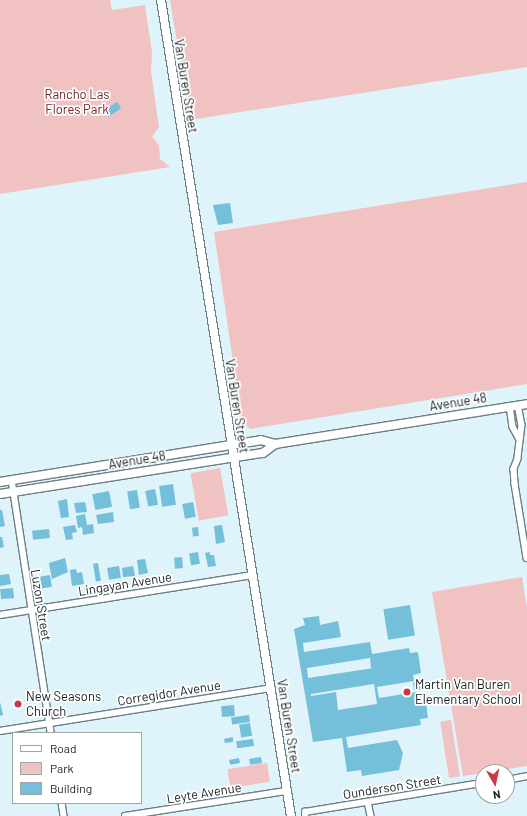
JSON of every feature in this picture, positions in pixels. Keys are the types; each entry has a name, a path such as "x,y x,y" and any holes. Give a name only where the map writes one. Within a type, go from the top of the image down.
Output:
{"main road":[{"name":"Van Buren Street","path":"161,0 230,445 253,574 291,816"},
{"name":"Avenue 48","path":"0,482 261,440 275,444 527,404"},
{"name":"Avenue 48","path":"0,494 263,453 275,444"}],"street":[{"path":"518,405 522,425 519,438 515,484 527,558"},
{"path":"510,406 513,427 519,438"},
{"path":"519,438 527,437"},
{"name":"Luzon Street","path":"12,480 30,610 52,732"},
{"name":"Lingayan Avenue","path":"0,615 253,574"},
{"name":"Corregidor Avenue","path":"0,731 271,688"},
{"path":"515,778 527,776"},
{"name":"Ounderson Street","path":"305,814 475,784"},
{"name":"Leyte Avenue","path":"125,816 287,791"},
{"path":"368,802 371,816"},
{"path":"62,804 64,816"}],"green space":[{"name":"Rancho Las Flores Park","path":"0,0 110,0 112,10 145,5 152,52 151,72 159,127 152,137 159,145 160,159 170,167 0,194"},
{"path":"170,0 527,0 527,67 190,120"},
{"path":"527,182 527,384 250,429 242,422 214,232"},
{"path":"220,468 228,515 199,520 190,473"},
{"path":"522,577 527,608 527,766 515,768 515,764 475,764 475,774 463,776 432,592"},
{"path":"451,720 460,776 449,778 440,722"},
{"path":"267,763 270,782 230,788 227,769"}],"building":[{"path":"117,102 121,107 108,117 104,113 106,109"},
{"path":"230,203 233,223 218,225 213,205"},
{"path":"173,484 176,505 162,507 159,486"},
{"path":"155,489 158,505 148,507 145,491"},
{"path":"137,490 140,508 130,509 127,492"},
{"path":"109,491 112,507 95,510 92,494"},
{"path":"67,499 69,517 61,518 58,501"},
{"path":"85,502 87,512 76,513 74,503"},
{"path":"193,502 196,517 185,519 182,504"},
{"path":"0,510 2,510 5,526 0,527"},
{"path":"113,512 114,522 98,524 96,515"},
{"path":"85,514 87,525 93,524 94,533 83,535 82,527 78,528 76,516"},
{"path":"75,525 77,532 72,533 73,539 66,540 63,527"},
{"path":"222,525 225,542 216,544 214,526"},
{"path":"198,527 199,536 193,537 192,528"},
{"path":"49,529 50,538 33,540 32,531"},
{"path":"0,537 2,537 4,547 0,548"},
{"path":"198,552 200,564 191,565 189,553"},
{"path":"210,552 210,555 214,555 216,566 208,567 205,553"},
{"path":"182,557 183,568 175,569 174,558"},
{"path":"65,558 68,572 52,579 49,563"},
{"path":"145,559 148,573 139,575 137,560"},
{"path":"98,563 101,581 96,582 93,564"},
{"path":"119,566 121,578 109,580 107,568"},
{"path":"133,566 135,576 123,577 122,568"},
{"path":"76,569 77,573 82,572 84,584 72,586 70,570"},
{"path":"9,574 11,584 0,586 0,575"},
{"path":"50,575 52,587 41,589 39,577"},
{"path":"13,588 14,598 1,599 0,589"},
{"path":"410,605 415,636 388,640 383,609"},
{"path":"319,616 320,625 338,621 341,637 303,643 304,652 370,642 372,654 409,648 410,653 418,652 421,673 413,675 414,681 377,687 379,698 416,692 417,698 425,696 428,718 420,719 421,725 346,737 348,748 397,740 403,753 399,770 362,776 361,770 347,772 342,738 313,742 294,629 305,625 303,618","holes":["370,658 371,668 374,668 308,678 307,668","374,684 377,704 338,710 336,692 311,696 311,694"]},
{"path":"423,681 424,689 414,690 413,682"},
{"path":"0,702 3,715 0,716"},
{"path":"234,705 235,716 222,717 221,706"},
{"path":"249,715 250,722 232,724 231,718"},
{"path":"250,723 252,736 241,738 239,725"},
{"path":"233,737 233,742 225,743 224,739"},
{"path":"253,739 254,746 237,748 236,741"},
{"path":"261,757 262,763 250,765 249,759"},
{"path":"239,758 240,763 230,765 229,760"}],"place":[{"name":"Martin Van Buren Elementary School","path":"407,692"},
{"name":"New Seasons Church","path":"18,704"}]}
